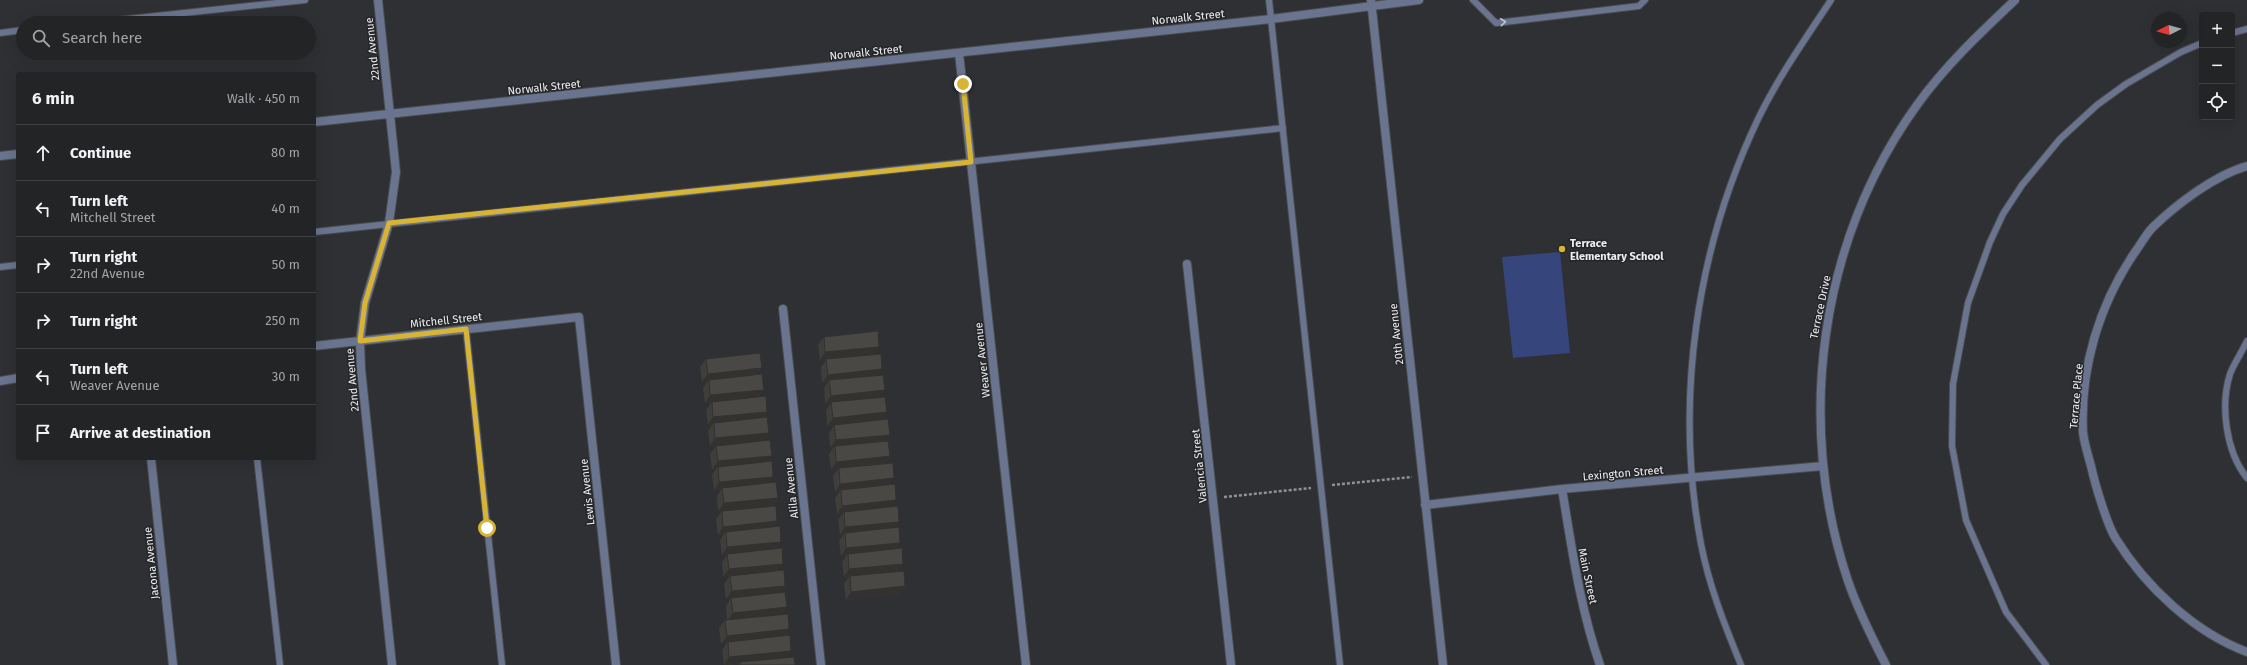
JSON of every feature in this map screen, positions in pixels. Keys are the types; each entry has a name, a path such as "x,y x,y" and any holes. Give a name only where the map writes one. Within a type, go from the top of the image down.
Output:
{"street":[{"name":"22nd Avenue","path":"378,0 396,172 389,223 365,303 360,341 361,370 392,665"},
{"name":"Norwalk Street","path":"316,122 1348,11 1371,2 1419,0"},
{"name":"Terrace Drive","path":"1886,665 1858,610 1848,582 1833,528 1823,466 1819,406 1823,350 1840,267 1863,201 1888,152 1921,100 1958,55 2015,0"},
{"name":"20th Avenue","path":"1371,2 1443,665"},
{"name":"Weaver Avenue","path":"959,52 1026,665"},
{"path":"0,156 16,154"},
{"name":"Terrace Place","path":"2247,166 2194,194 2152,228 2119,276 2097,322 2086,376 2083,433 2094,480 2116,538 2150,582 2189,619 2233,647 2247,652"},
{"name":"Valencia Street","path":"1187,264 1231,665"},
{"name":"Alila Avenue","path":"783,309 821,665"},
{"name":"Mitchell Street","path":"316,346 580,317"},
{"name":"Lewis Avenue","path":"580,317 616,665"},
{"path":"0,381 16,378"},
{"name":"Jacona Avenue","path":"151,460 173,665"},
{"name":"Lexington Street","path":"1425,505 1562,489 1823,466"},
{"name":"Main Street","path":"1562,489 1574,562 1590,635 1600,665"}],"lane":[{"path":"156,16 305,0"},
{"path":"1269,0 1340,665"},
{"path":"1473,0 1496,23 1640,6 1645,0"},
{"path":"1741,665 1723,622 1701,546 1692,478 1690,412 1693,354 1702,296 1717,224 1728,191 1759,116 1780,78 1831,0"},
{"path":"2235,32 2247,29"},
{"path":"0,33 16,31"},
{"path":"2046,665 2006,612 1966,520 1952,446 1953,384 1968,303 1987,248 2003,214 2022,185 2060,139 2098,105 2126,84 2180,52 2199,44"},
{"path":"316,232 1283,128"},
{"path":"0,267 16,265"},
{"path":"466,329 502,665"},
{"path":"2247,341 2230,375 2224,418 2237,466 2247,478"},
{"path":"258,460 280,665"}],"shaded area":[{"path":"1560,252 1570,353 1513,358 1502,257"}],"building":[{"path":"878,331 879,347 825,352 824,337"},
{"path":"760,353 762,368 708,374 706,359"},
{"path":"881,354 882,369 828,375 826,359"},
{"path":"762,374 764,390 710,395 709,380"},
{"path":"883,375 885,390 831,396 829,380"},
{"path":"766,396 767,412 713,417 712,402"},
{"path":"885,397 887,412 833,418 831,402"},
{"path":"767,417 769,433 715,438 714,423"},
{"path":"888,419 890,435 836,440 834,425"},
{"path":"770,440 772,456 718,461 716,446"},
{"path":"888,441 890,456 836,462 835,446"},
{"path":"772,461 773,477 719,482 718,467"},
{"path":"893,463 894,478 840,484 839,468"},
{"path":"776,482 778,498 724,503 722,488"},
{"path":"895,484 896,500 842,506 841,490"},
{"path":"776,506 777,521 723,527 722,511"},
{"path":"898,506 899,522 845,527 844,512"},
{"path":"780,526 781,542 727,547 726,532"},
{"path":"899,527 900,543 846,548 845,533"},
{"path":"782,548 783,564 729,569 727,554"},
{"path":"902,548 903,564 849,569 848,554"},
{"path":"784,570 785,586 732,591 730,576"},
{"path":"904,571 905,586 851,592 850,576"},
{"path":"785,592 787,607 733,613 731,598"},
{"path":"788,614 789,629 727,636 725,620"},
{"path":"790,635 791,651 729,657 728,642"},
{"path":"794,657 795,665 740,665 740,662"}],"place":[{"name":"Terrace Elementary School","path":"1562,249"}],"route":[{"path":"487,528 466,329 360,341 365,303 389,223 971,162 963,84"}]}
